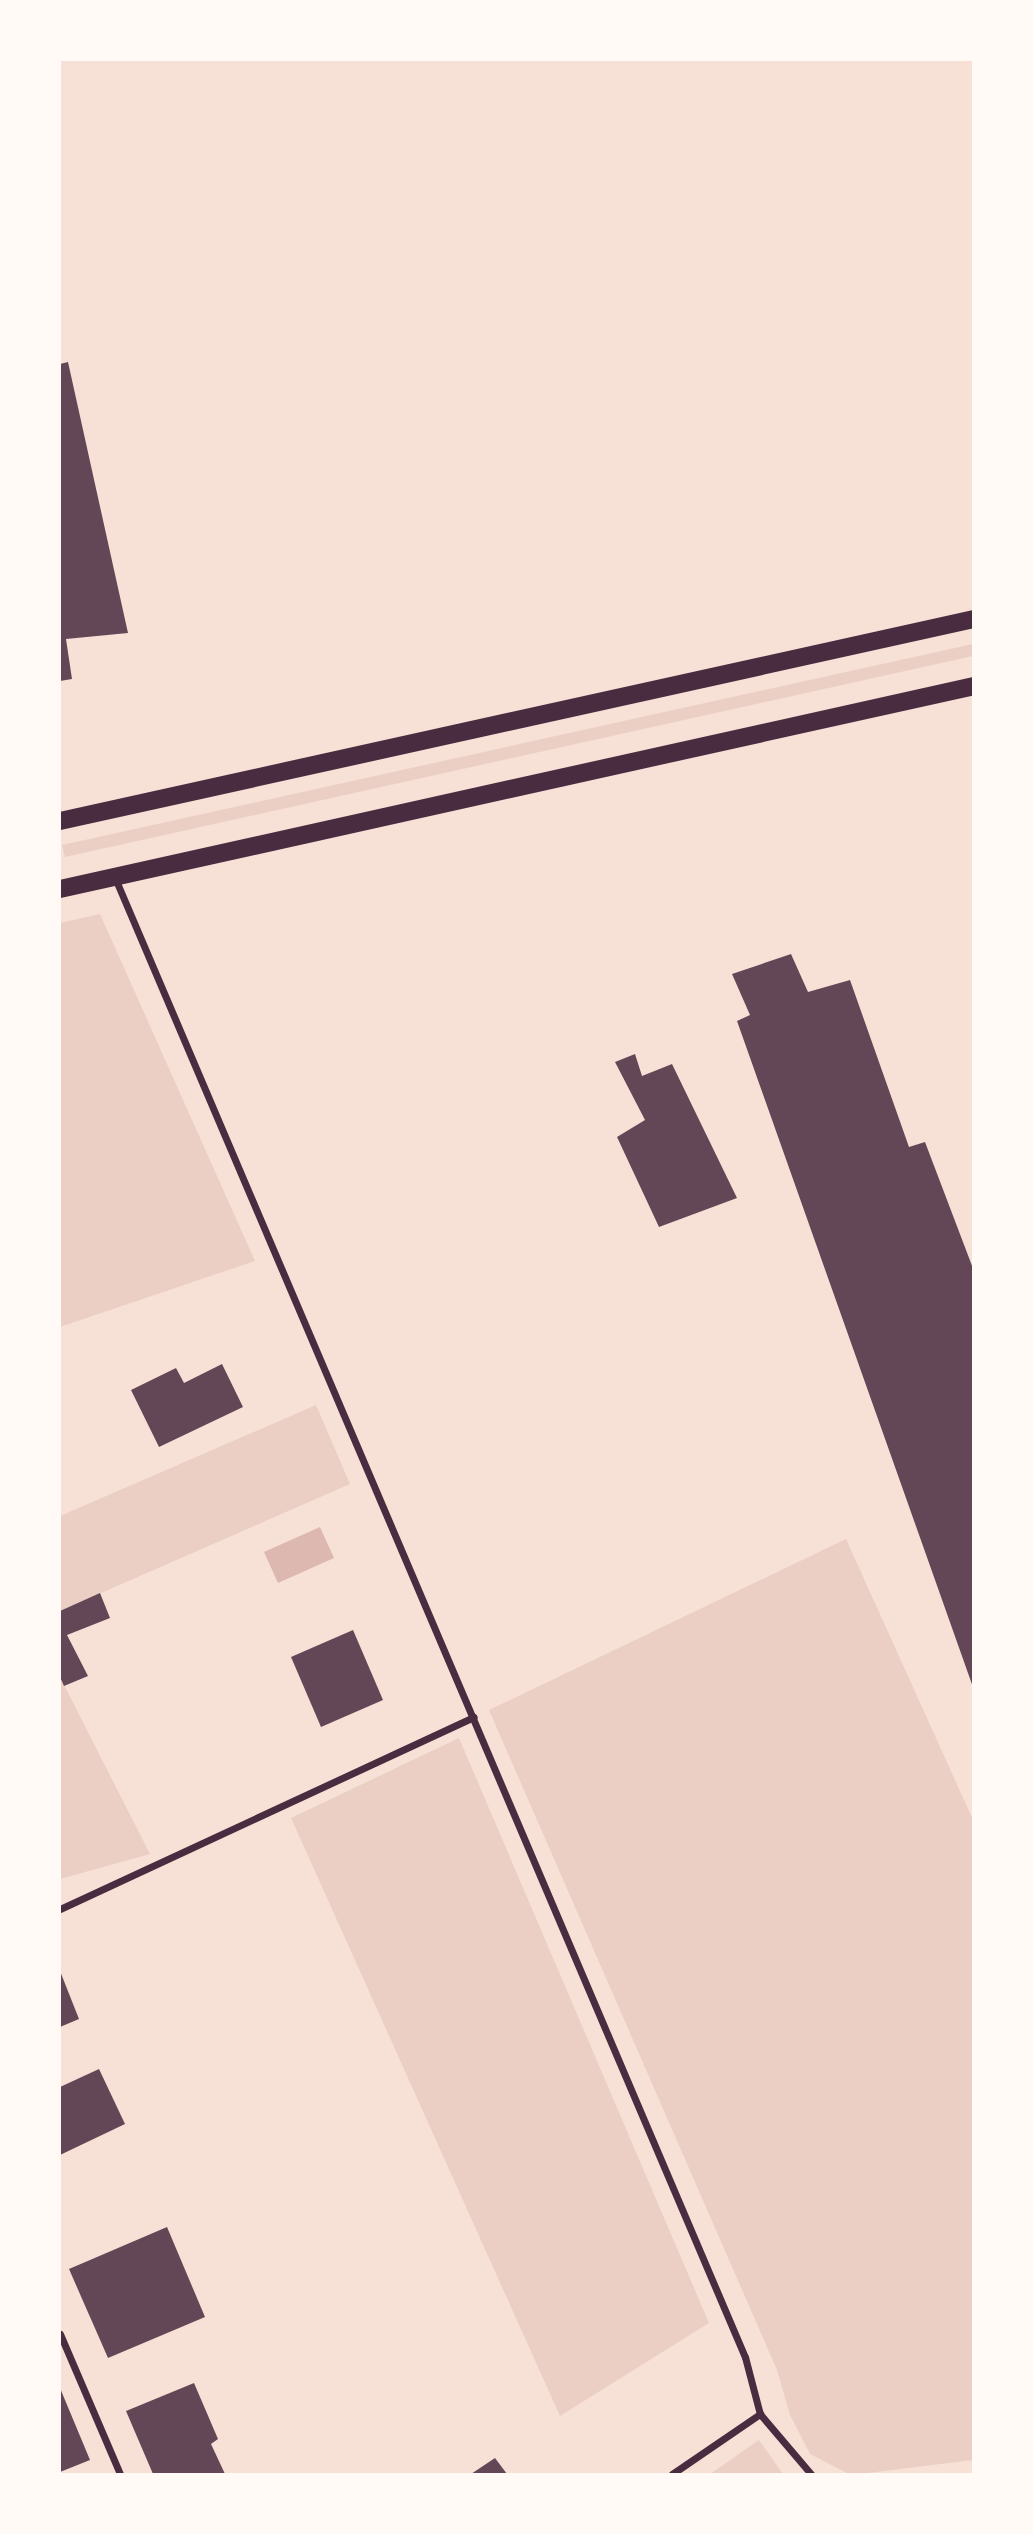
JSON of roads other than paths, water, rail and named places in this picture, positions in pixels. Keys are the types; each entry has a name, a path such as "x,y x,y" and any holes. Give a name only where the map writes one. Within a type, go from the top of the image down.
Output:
{"main road":[{"path":"60,821 974,619"},
{"path":"60,889 974,686"}],"street":[{"path":"114,877 740,2345 760,2414 811,2474"},
{"path":"60,1909 474,1717"},
{"path":"60,2334 120,2474"},
{"path":"672,2474 760,2414"}]}
